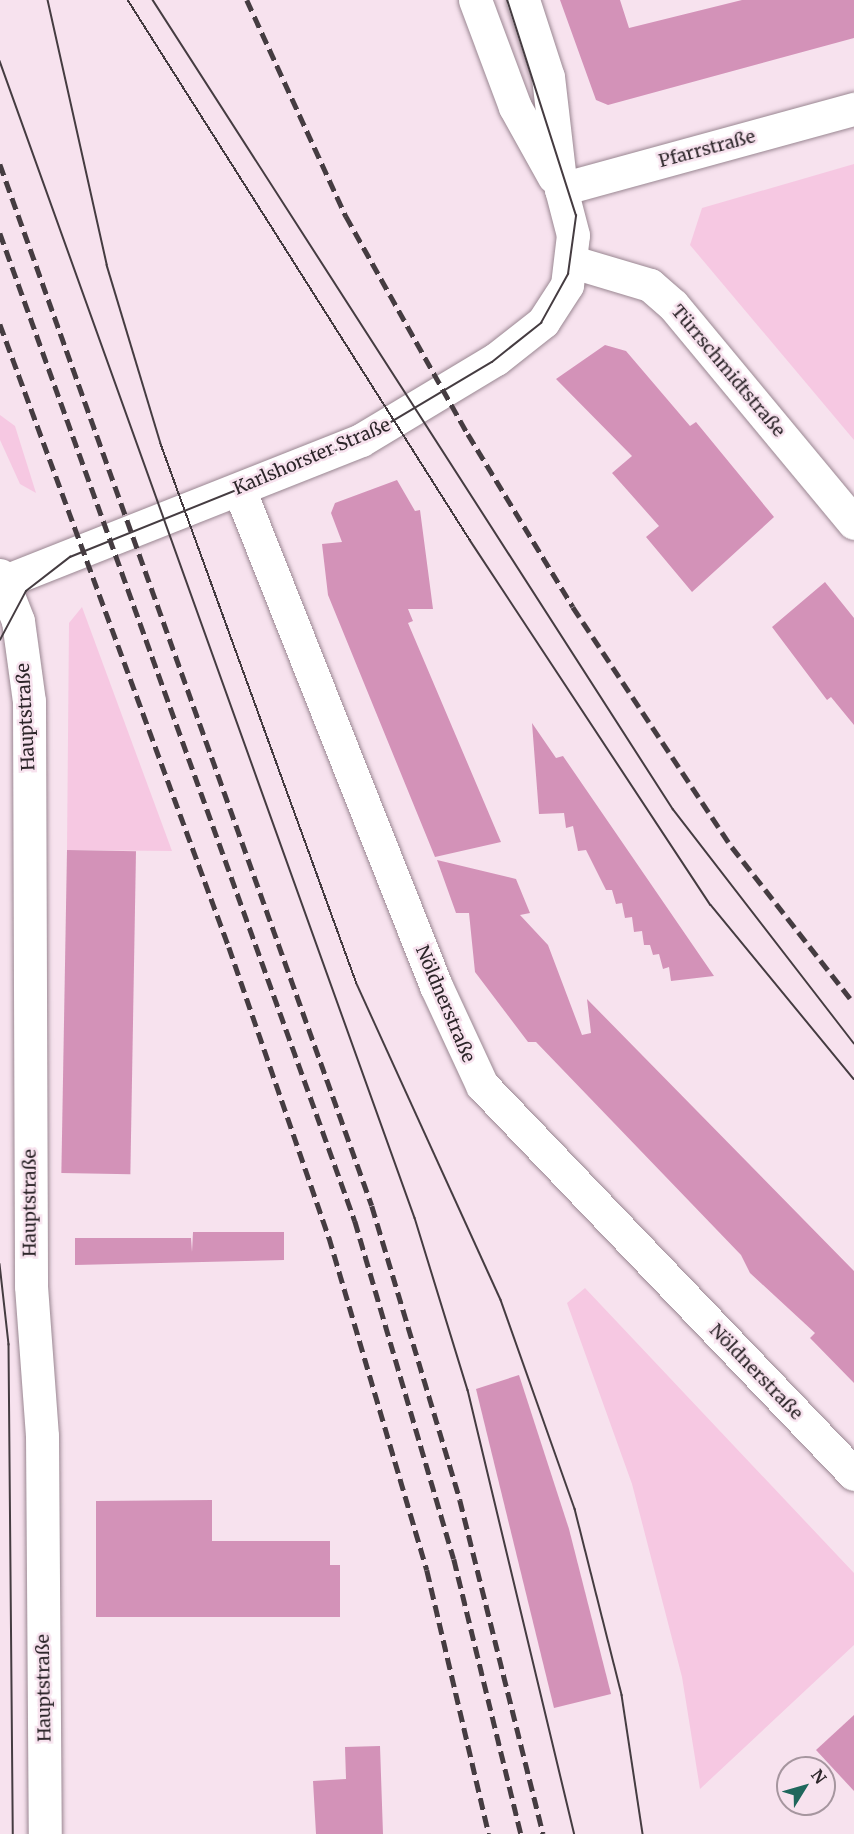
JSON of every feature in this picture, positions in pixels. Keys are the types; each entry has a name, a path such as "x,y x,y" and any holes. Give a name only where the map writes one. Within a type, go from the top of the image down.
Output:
{"main road":[{"path":"475,0 515,107 561,189"},
{"path":"523,0 548,77 561,189 573,235 573,262"},
{"name":"Pfarrstraße","path":"561,189 854,109"},
{"name":"Karlshorster Straße","path":"1,580 239,489 385,428 502,355 551,312 573,262"},
{"name":"Türrschmidtstraße","path":"573,262 650,285 673,305 854,523"},
{"name":"Nöldnerstraße","path":"239,489 453,1028 482,1085 854,1474"},
{"name":"Hauptstraße","path":"1,580 18,621 29,701 31,1286 42,1436 45,1834"}],"shaded area":[{"path":"854,164 854,440 690,245 702,208"},
{"path":"0,415 15,426 36,493 20,484 0,440"},
{"path":"82,607 172,851 67,850 69,623"},
{"path":"585,1288 854,1573 854,1645 700,1789 682,1677 632,1484 567,1303"}],"building":[{"path":"560,0 620,0 629,28 742,0 854,0 854,38 608,105 596,100"},
{"path":"605,345 626,351 690,426 696,422 774,517 692,592 646,537 659,526 612,473 632,456 556,379"},
{"path":"397,480 415,511 420,510 433,609 408,609 413,621 408,623 501,842 435,857 328,595 322,544 342,542 331,513 335,503"},
{"path":"825,582 854,618 854,725 831,697 827,700 772,627"},
{"path":"532,723 556,758 563,756 714,976 671,981 669,967 663,969 659,954 653,955 650,945 644,945 642,931 634,932 632,917 625,918 622,903 616,904 612,890 606,890 586,850 578,851 573,826 566,828 564,813 539,814"},
{"path":"67,850 136,851 130,1174 61,1173"},
{"path":"437,860 516,879 530,913 520,915 548,945 582,1035 591,1033 587,999 854,1271 854,1383 810,1338 815,1333 750,1273 741,1255 536,1042 528,1042 475,972 469,913 456,913"},
{"path":"193,1232 284,1232 284,1260 75,1265 75,1238 191,1238 192,1252"},
{"path":"519,1375 569,1529 611,1694 554,1708 476,1389"},
{"path":"212,1500 212,1541 330,1541 330,1565 340,1565 340,1617 96,1617 96,1501"},
{"path":"854,1715 854,1791 836,1772 836,1756 822,1756 816,1750"},
{"path":"380,1746 383,1834 316,1834 313,1781 346,1779 345,1747"}],"tram line":[{"path":"48,0 107,265 161,444 357,984 501,1300 575,1509 622,1695 643,1834"},
{"path":"128,0 470,540 711,905 854,1079"},
{"path":"153,0 673,809 854,1043"},
{"path":"0,640 26,591 70,557 361,440 492,362 541,323 568,274 576,216 507,0"},
{"path":"0,61 415,1218 468,1390 575,1834"},
{"path":"0,1264 9,1344 13,1834"}],"railway":[{"path":"247,0 346,216 468,434 573,607 732,847 854,1003"},
{"path":"0,164 372,1206 460,1500 543,1834"},
{"path":"0,233 355,1221 454,1559 521,1834"},
{"path":"0,324 229,947 329,1237 427,1570 489,1834"}]}
